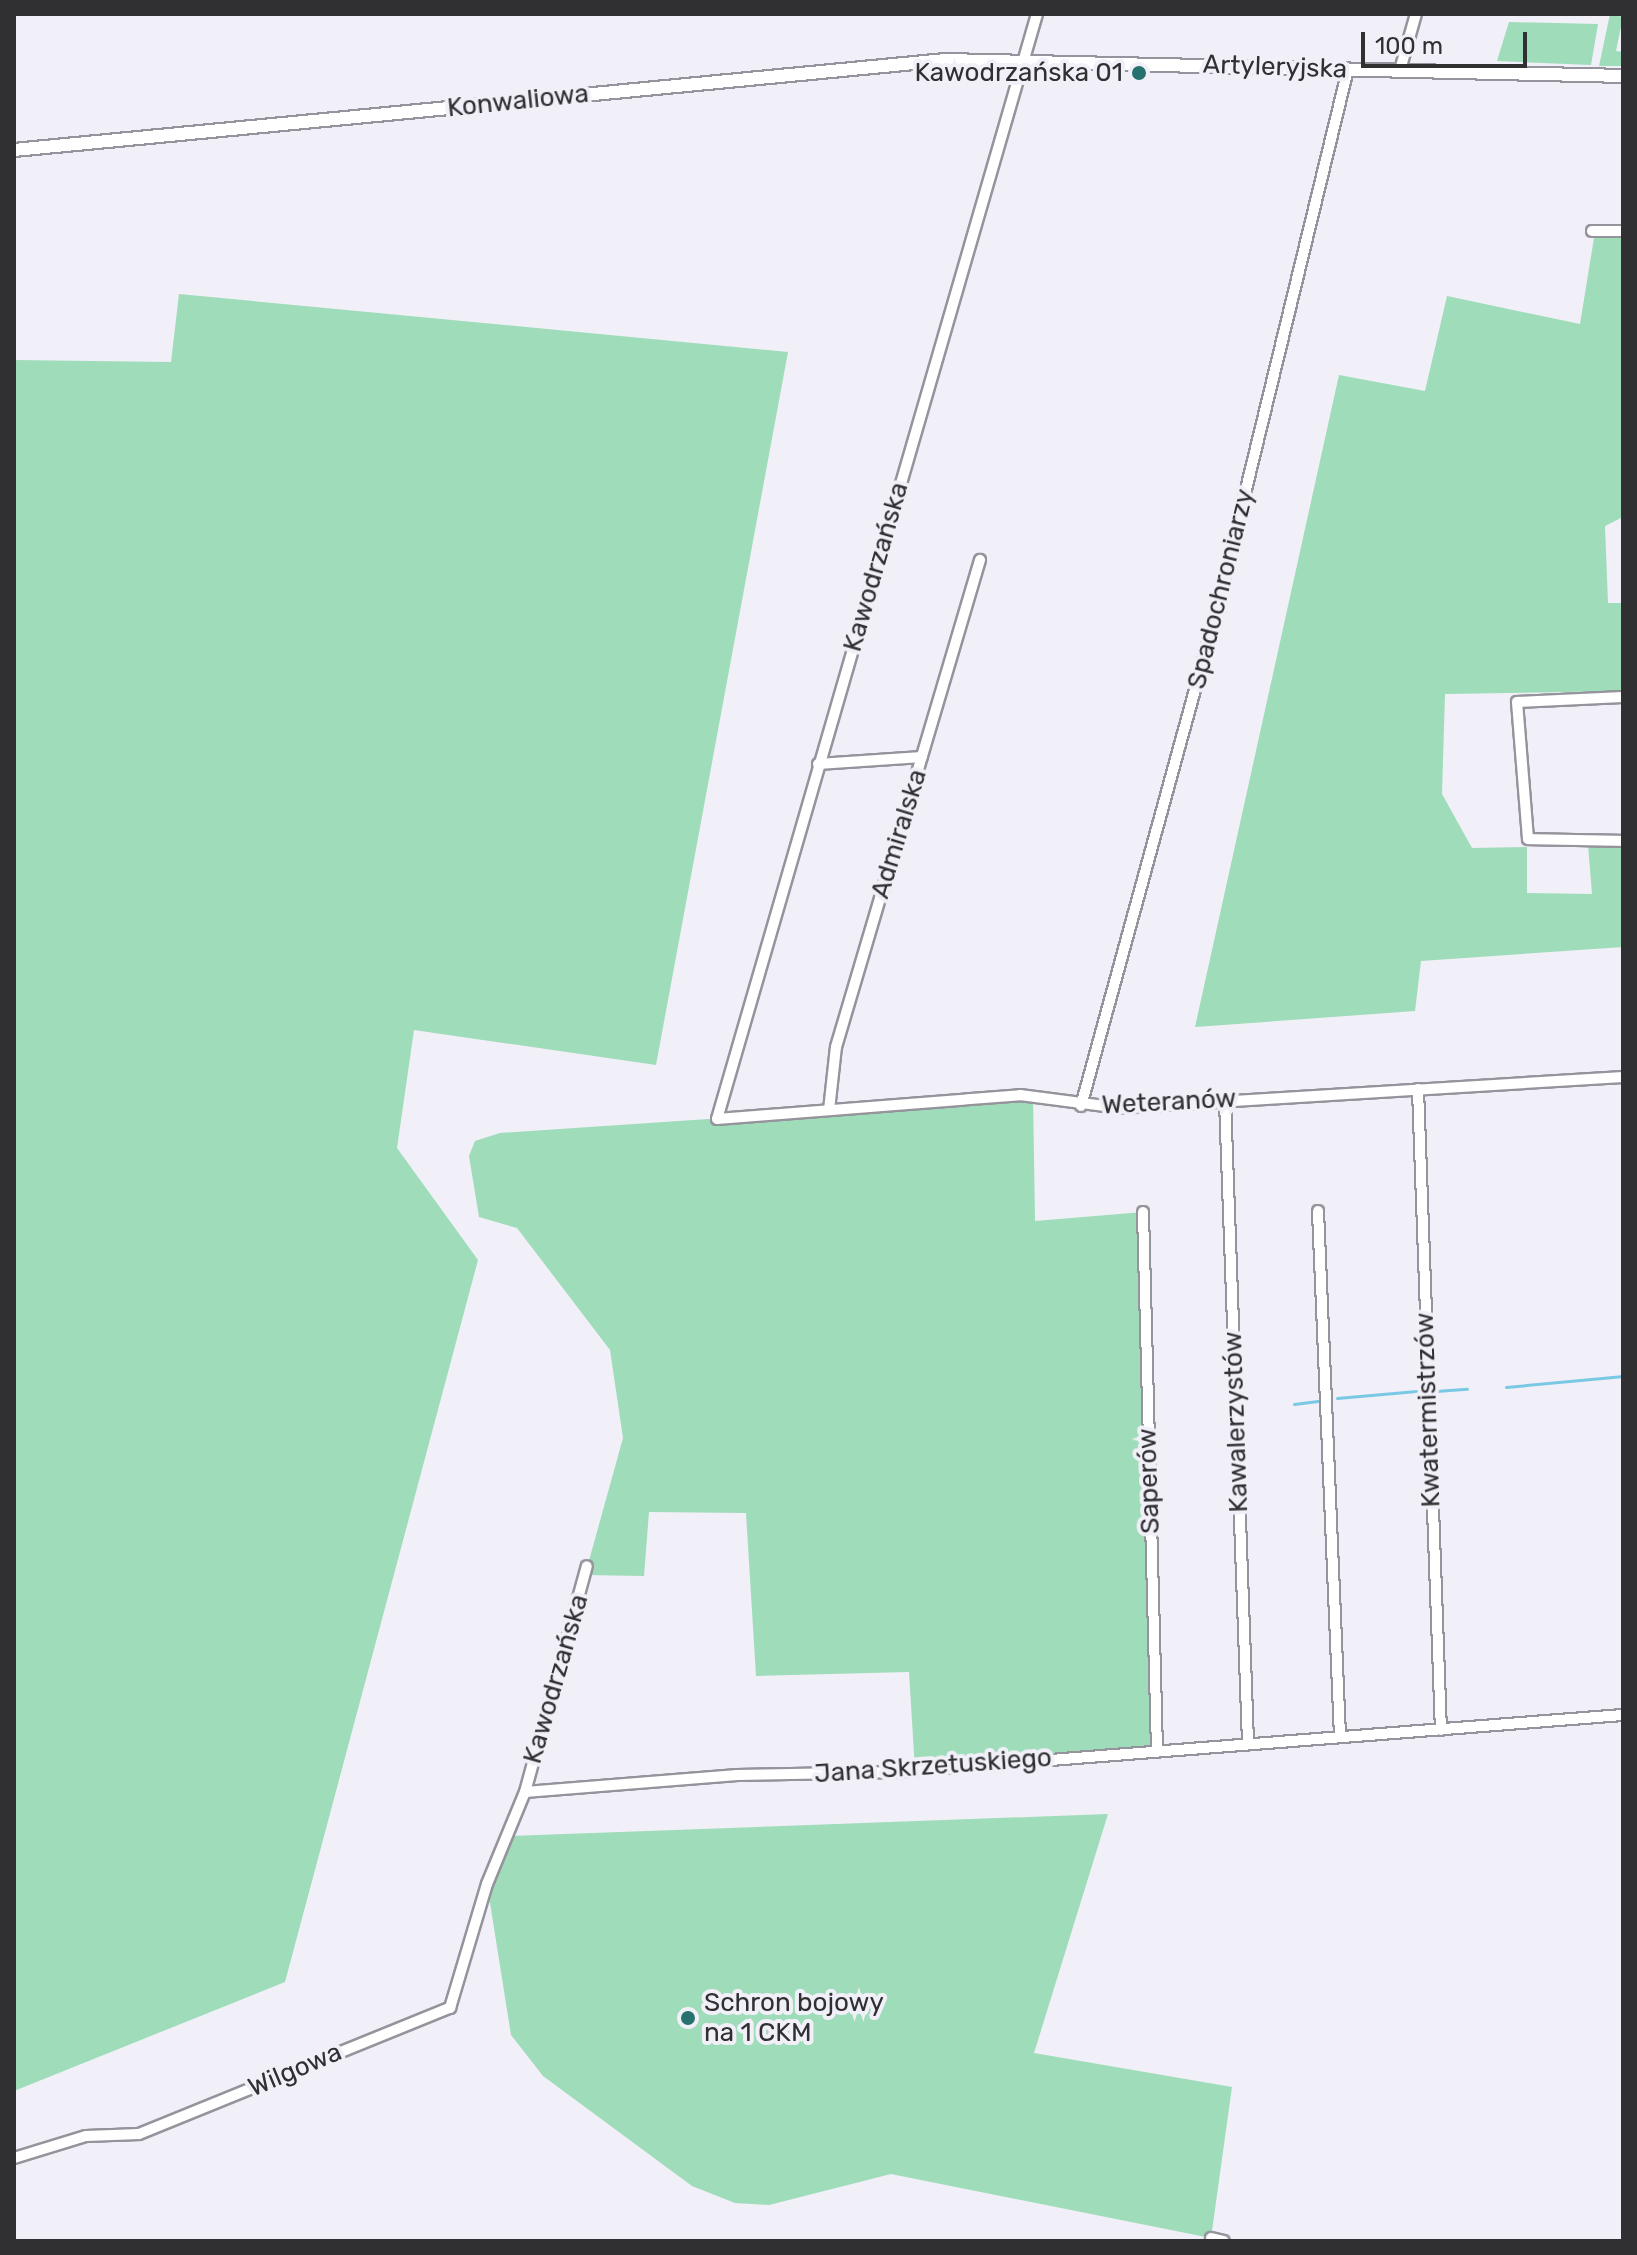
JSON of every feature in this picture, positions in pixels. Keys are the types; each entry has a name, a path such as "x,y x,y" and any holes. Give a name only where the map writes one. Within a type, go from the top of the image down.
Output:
{"street":[{"name":"Kawodrzańska","path":"717,1119 1037,14"},
{"path":"1400,70 1416,14"},
{"name":"Artyleryjska","path":"1023,59 1623,76"},
{"name":"Konwaliowa","path":"14,150 884,64 1023,59"},
{"name":"Spadochroniarzy","path":"1081,1106 1216,613 1348,69"},
{"path":"1592,231 1623,231"},
{"name":"Admiralska","path":"829,1110 836,1047 980,560"},
{"path":"1623,697 1517,702 1528,839 1623,841"},
{"path":"818,764 922,757"},
{"name":"Weteranów","path":"717,1119 1020,1095 1081,1106 1623,1077"},
{"name":"Kwatermistrzów","path":"1418,1089 1441,1730"},
{"name":"Kawalerzystów","path":"1225,1100 1248,1743"},
{"path":"1318,1211 1340,1736"},
{"name":"Saperów","path":"1143,1212 1157,1749"},
{"name":"Kawodrzańska","path":"487,1884 525,1792 587,1566"},
{"name":"Jana Skrzetuskiego","path":"525,1792 1623,1715"},
{"name":"Wilgowa","path":"14,2158 86,2136 139,2134 450,2008 487,1884"},
{"path":"1213,2241 1224,2241"}],"green space":[{"path":"1610,14 1623,17 1616,51 1623,52 1623,66 1599,66"},
{"path":"1509,22 1598,24 1591,65 1497,61"},
{"path":"1594,238 1623,238 1623,517 1605,526 1608,603 1623,603 1623,691 1445,694 1442,794 1472,848 1527,847 1527,893 1592,894 1588,845 1623,845 1623,947 1421,961 1415,1011 1195,1027 1339,375 1425,391 1447,296 1580,324"},
{"path":"179,294 788,352 656,1065 414,1030 397,1148 478,1260 285,1982 14,2091 14,360 171,362"},
{"path":"1033,1097 1035,1221 1143,1212 1157,1749 915,1770 909,1672 756,1676 746,1513 649,1512 644,1576 585,1575 623,1438 610,1350 517,1228 479,1217 469,1156 475,1141 500,1133"},
{"path":"1108,1814 1034,2053 1232,2087 1211,2238 891,2174 769,2205 735,2203 692,2186 543,2076 511,2035 487,1884 510,1836"}],"waterway":[{"path":"1506,1387 1623,1376"},
{"path":"1436,1391 1467,1389"},
{"path":"1337,1398 1417,1391"},
{"path":"1294,1404 1320,1401"}],"place":[{"name":"Kawodrzańska 01","path":"1139,73"},
{"name":"Schron bojowy na 1 CKM","path":"688,2018"}]}
